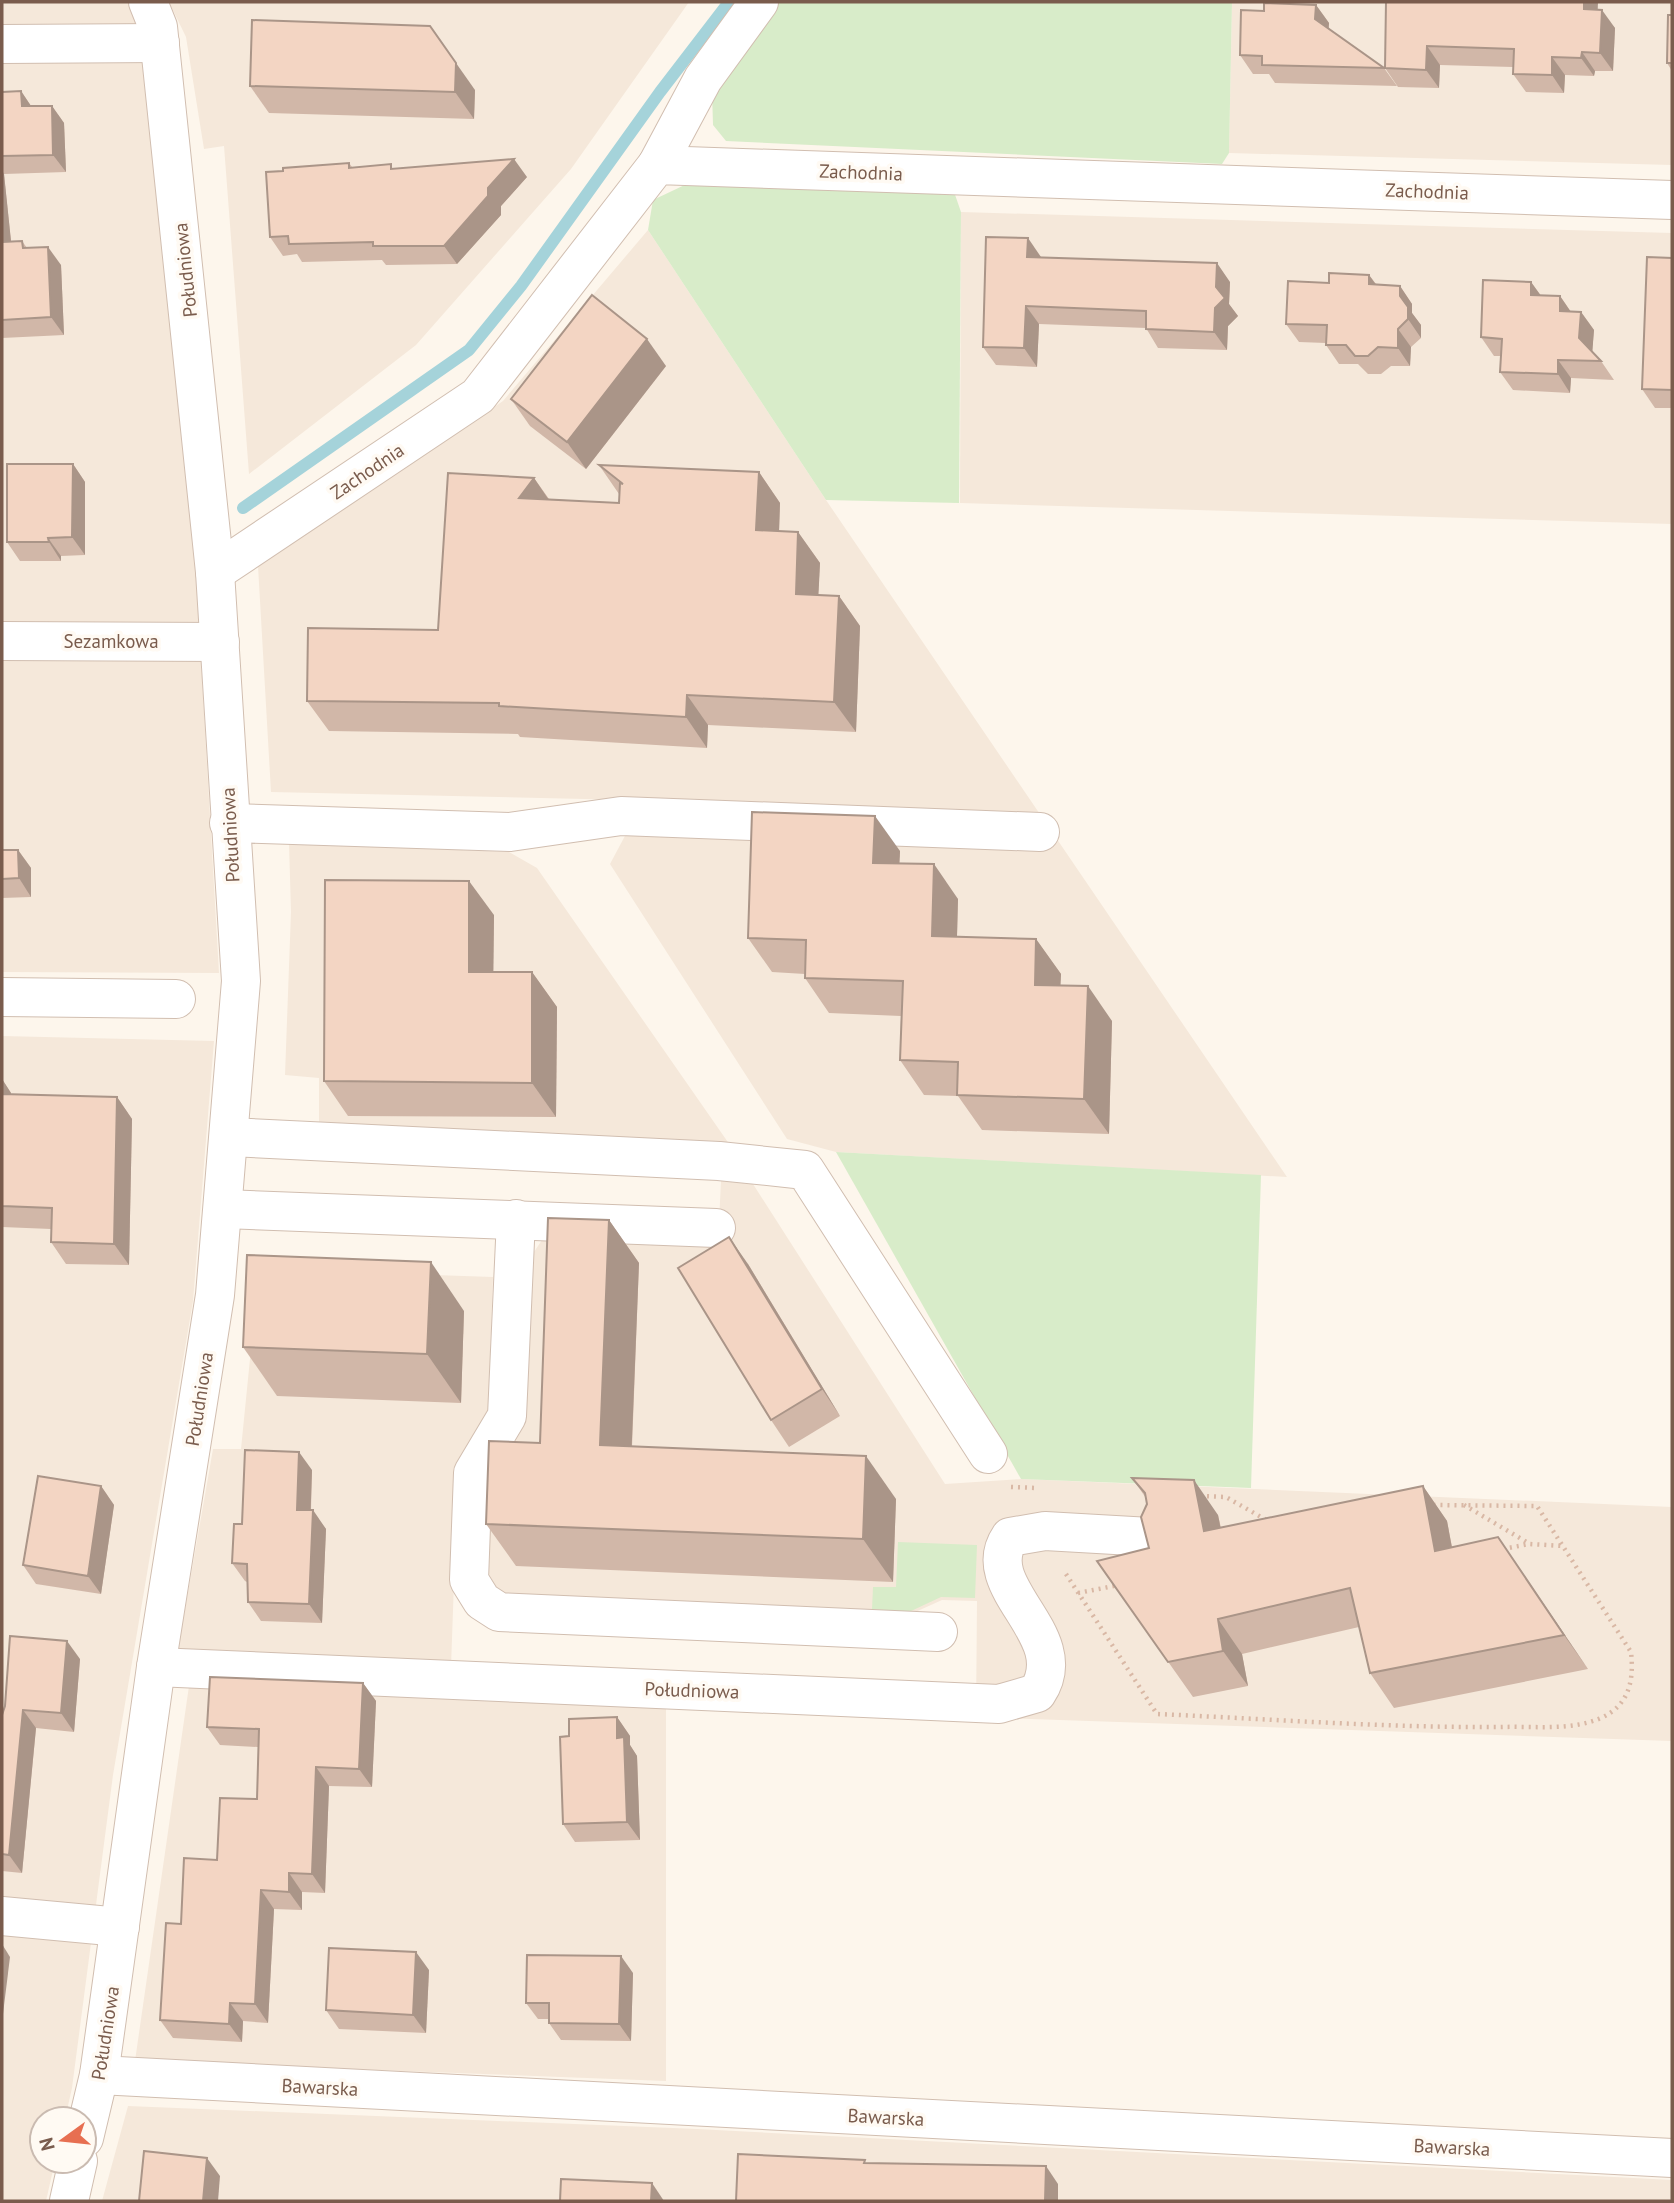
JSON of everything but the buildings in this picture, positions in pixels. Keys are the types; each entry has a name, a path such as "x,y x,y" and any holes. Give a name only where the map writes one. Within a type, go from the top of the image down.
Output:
{"street":[{"name":"Południowa","path":"92,2105 99,2075 156,1667 215,1296 241,981 215,572 160,43 148,2"},
{"path":"657,165 703,79 759,2"},
{"path":"2,44 160,43"},
{"name":"Zachodnia","path":"215,572 478,396 657,165 1672,200"},
{"name":"Sezamkowa","path":"2,641 220,642"},
{"path":"229,823 510,832 621,816 1040,832"},
{"path":"2,997 176,999"},
{"path":"230,1138 719,1161 805,1170 988,1454"},
{"path":"224,1209 716,1227"},
{"path":"516,1219 507,1416 473,1473 469,1580 482,1601 499,1612 938,1632"},
{"name":"Południowa","path":"156,1667 976,1703 1018,1701 1037,1693 1045,1681 1042,1644 1001,1571 1003,1548 1010,1537 1041,1531"},
{"path":"1041,1531 1150,1537"},
{"path":"2,1916 120,1927"},
{"name":"Bawarska","path":"99,2075 1672,2158"},
{"path":"69,2201 75,2175"}],"path":[{"path":"988,1454 1010,1487 1050,1489"},
{"path":"1186,1495 1226,1497 1274,1522"},
{"path":"1041,1531 1157,1714 1471,1727 1571,1726 1601,1718 1616,1709 1630,1691 1634,1674 1631,1652 1536,1506 1425,1505"},
{"path":"1463,1505 1530,1544"},
{"path":"1493,1552 1530,1544 1564,1546"},
{"path":"1079,1593 1125,1584"}],"shaded area":[{"path":"2,2 132,2 136,11 184,364 219,973 2,972"},
{"path":"169,2 689,2 571,169 416,345 249,474 224,146 204,149 186,37"},
{"path":"1232,2 1672,2 1672,165 1229,153"},
{"path":"961,212 1672,233 1672,524 960,503"},
{"path":"648,230 826,500 1287,1177 836,1152 787,1139 610,864 626,834 629,800 271,792 258,566 503,401"},
{"path":"289,843 509,852 537,868 732,1148 319,1132 319,1078 285,1075 291,912"},
{"path":"2,1036 214,1041 193,1301 113,1775 72,2088 68,2105 28,2105 28,2175 52,2175 46,2201 2,2201"},
{"path":"721,1181 753,1184 945,1484 1022,1479 1672,1507 1672,1741 976,1717 977,1601 942,1600 911,1614 506,1596 496,1587 489,1574 490,1477 521,1431 532,1255 544,1237 718,1242"},
{"path":"259,1269 493,1277 488,1411 458,1469 451,1667 177,1655 213,1449 241,1449"},
{"path":"189,1686 666,1705 666,2081 135,2061"},
{"path":"128,2106 697,2129 1672,2180 1672,2201 102,2201"}],"green space":[{"path":"772,2 1232,2 1229,153 1222,164 726,141 713,125 712,93"},
{"path":"691,182 952,186 961,212 959,503 826,500 648,230 653,200"},
{"path":"836,1152 1261,1175 1251,1488 1021,1479"},
{"path":"898,1542 977,1545 975,1598 941,1597 909,1612 872,1609 873,1587 896,1587"}],"waterway":[{"path":"243,508 469,350 521,286 660,92 729,2"}]}
